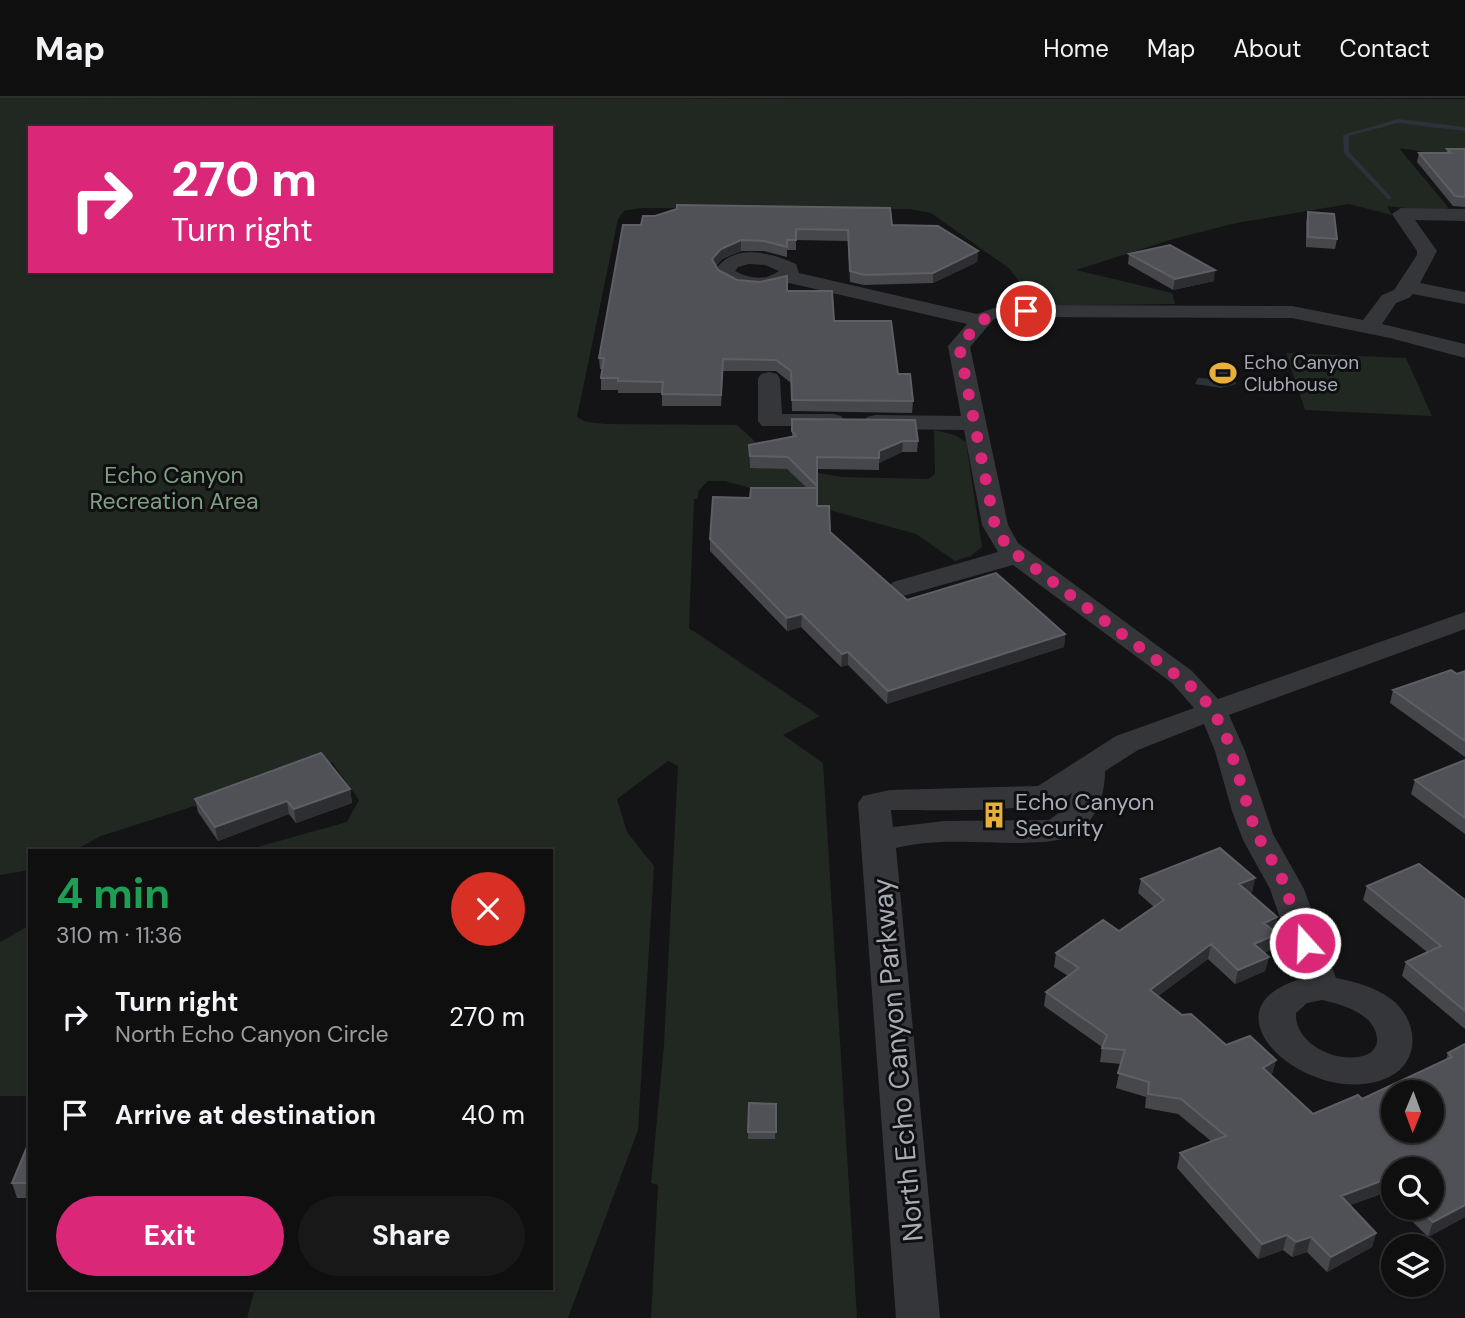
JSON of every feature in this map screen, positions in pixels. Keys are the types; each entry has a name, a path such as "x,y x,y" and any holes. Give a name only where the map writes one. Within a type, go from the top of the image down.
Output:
{"street":[{"path":"1404,290 1427,251 1401,214 1465,215"},
{"path":"787,276 981,321"},
{"path":"1404,290 1465,298"},
{"path":"1380,329 1410,304 1404,290"},
{"path":"1322,987 1281,876 1256,833 1224,729 1200,693 1008,548 995,526 959,346 987,315 1003,311 1292,312 1380,329 1465,351"},
{"path":"769,379 770,421 975,423"},
{"path":"904,588 1018,555"},
{"path":"879,841 902,834 934,832 1056,830 1069,825 1081,812 1090,794 1090,768 1127,743 1465,620"},
{"name":"North Echo Canyon Parkway","path":"918,1318 874,803 890,800 1034,797 1048,794 1090,768"}],"green space":[{"name":"Echo Canyon Recreation Area","path":"0,98 1465,99 1465,154 1399,148 1448,207 1445,212 1387,206 1392,215 1349,204 1236,223 1173,239 1076,270 1172,293 1175,304 1036,306 1010,269 931,213 909,209 640,208 624,211 618,219 577,417 586,422 606,424 737,425 783,467 842,477 928,479 935,474 934,430 955,435 966,442 982,547 971,556 955,561 916,534 725,481 708,481 699,490 697,499 694,499 689,628 820,716 783,735 823,763 857,1318 651,1318 658,1185 651,1183 664,1045 678,766 668,761 617,799 627,832 654,866 638,1130 568,1318 247,1318 254,1290 553,1290 553,849 251,849 347,822 359,800 332,762 101,836 77,849 28,849 28,870 0,875"},
{"path":"1286,353 1406,358 1432,416 1305,410"},
{"path":"28,926 28,1096 0,1096 0,942"}],"shaded area":[{"name":"Echo Canyon Clubhouse","path":"1214,367 1231,368 1236,384 1221,388 1195,384 1198,378 1214,379"}],"building":[{"path":"1447,149 1465,149 1465,197 1455,196 1419,153 1451,153"},
{"path":"677,205 890,208 892,225 938,226 978,251 933,273 864,275 850,271 848,230 796,229 796,240 787,240 787,247 764,241 741,240 721,249 712,259 718,270 737,280 760,282 787,276 787,291 832,291 834,321 891,321 898,374 910,374 913,401 792,400 791,371 776,360 723,359 721,395 662,394 663,382 601,378 604,358 599,358 623,225 641,225 643,216 655,216 677,209"},
{"path":"1308,212 1334,214 1337,239 1308,237"},
{"path":"1170,245 1215,270 1175,279 1129,254"},
{"path":"792,419 915,420 918,441 903,441 879,451 879,458 817,457 817,486 788,457 750,456 749,445 796,436 792,431"},
{"path":"751,488 817,488 817,506 829,506 830,532 907,600 996,573 1065,634 888,691 848,652 842,654 802,614 787,618 710,539 713,497 750,498"},
{"path":"1451,670 1457,674 1465,671 1465,741 1393,690"},
{"path":"321,753 350,789 294,809 287,801 215,827 195,799"},
{"path":"1465,760 1465,818 1415,780"},
{"path":"1220,848 1255,878 1239,884 1277,917 1264,923 1277,934 1254,944 1269,957 1238,970 1211,944 1150,990 1182,1015 1191,1014 1226,1045 1250,1036 1276,1060 1263,1068 1313,1114 1358,1095 1362,1099 1381,1090 1381,1143 1444,1143 1444,1080 1403,1080 1452,1057 1448,1053 1465,1044 1465,1205 1444,1216 1444,1157 1381,1157 1381,1181 1341,1196 1376,1233 1331,1257 1311,1237 1296,1242 1287,1235 1262,1244 1180,1153 1226,1136 1181,1099 1148,1094 1149,1082 1118,1073 1125,1050 1102,1048 1107,1035 1046,992 1079,968 1056,953 1103,920 1119,931 1164,900 1141,879"},
{"path":"1419,864 1465,900 1465,1011 1406,962 1441,946 1367,886"},
{"path":"749,1103 776,1104 776,1132 748,1132"},
{"path":"28,1145 28,1183 12,1183"}],"waterway":[{"path":"1389,198 1346,152 1346,135 1398,121 1465,129"}],"place":[{"name":"Echo Canyon Clubhouse","path":"1223,373"},
{"name":"Echo Canyon Security","path":"994,815"}],"route":[{"path":"1026,311 1003,311 987,315 959,346 995,526 1008,548 1200,693 1224,729 1256,833 1281,876 1305,943"}]}
